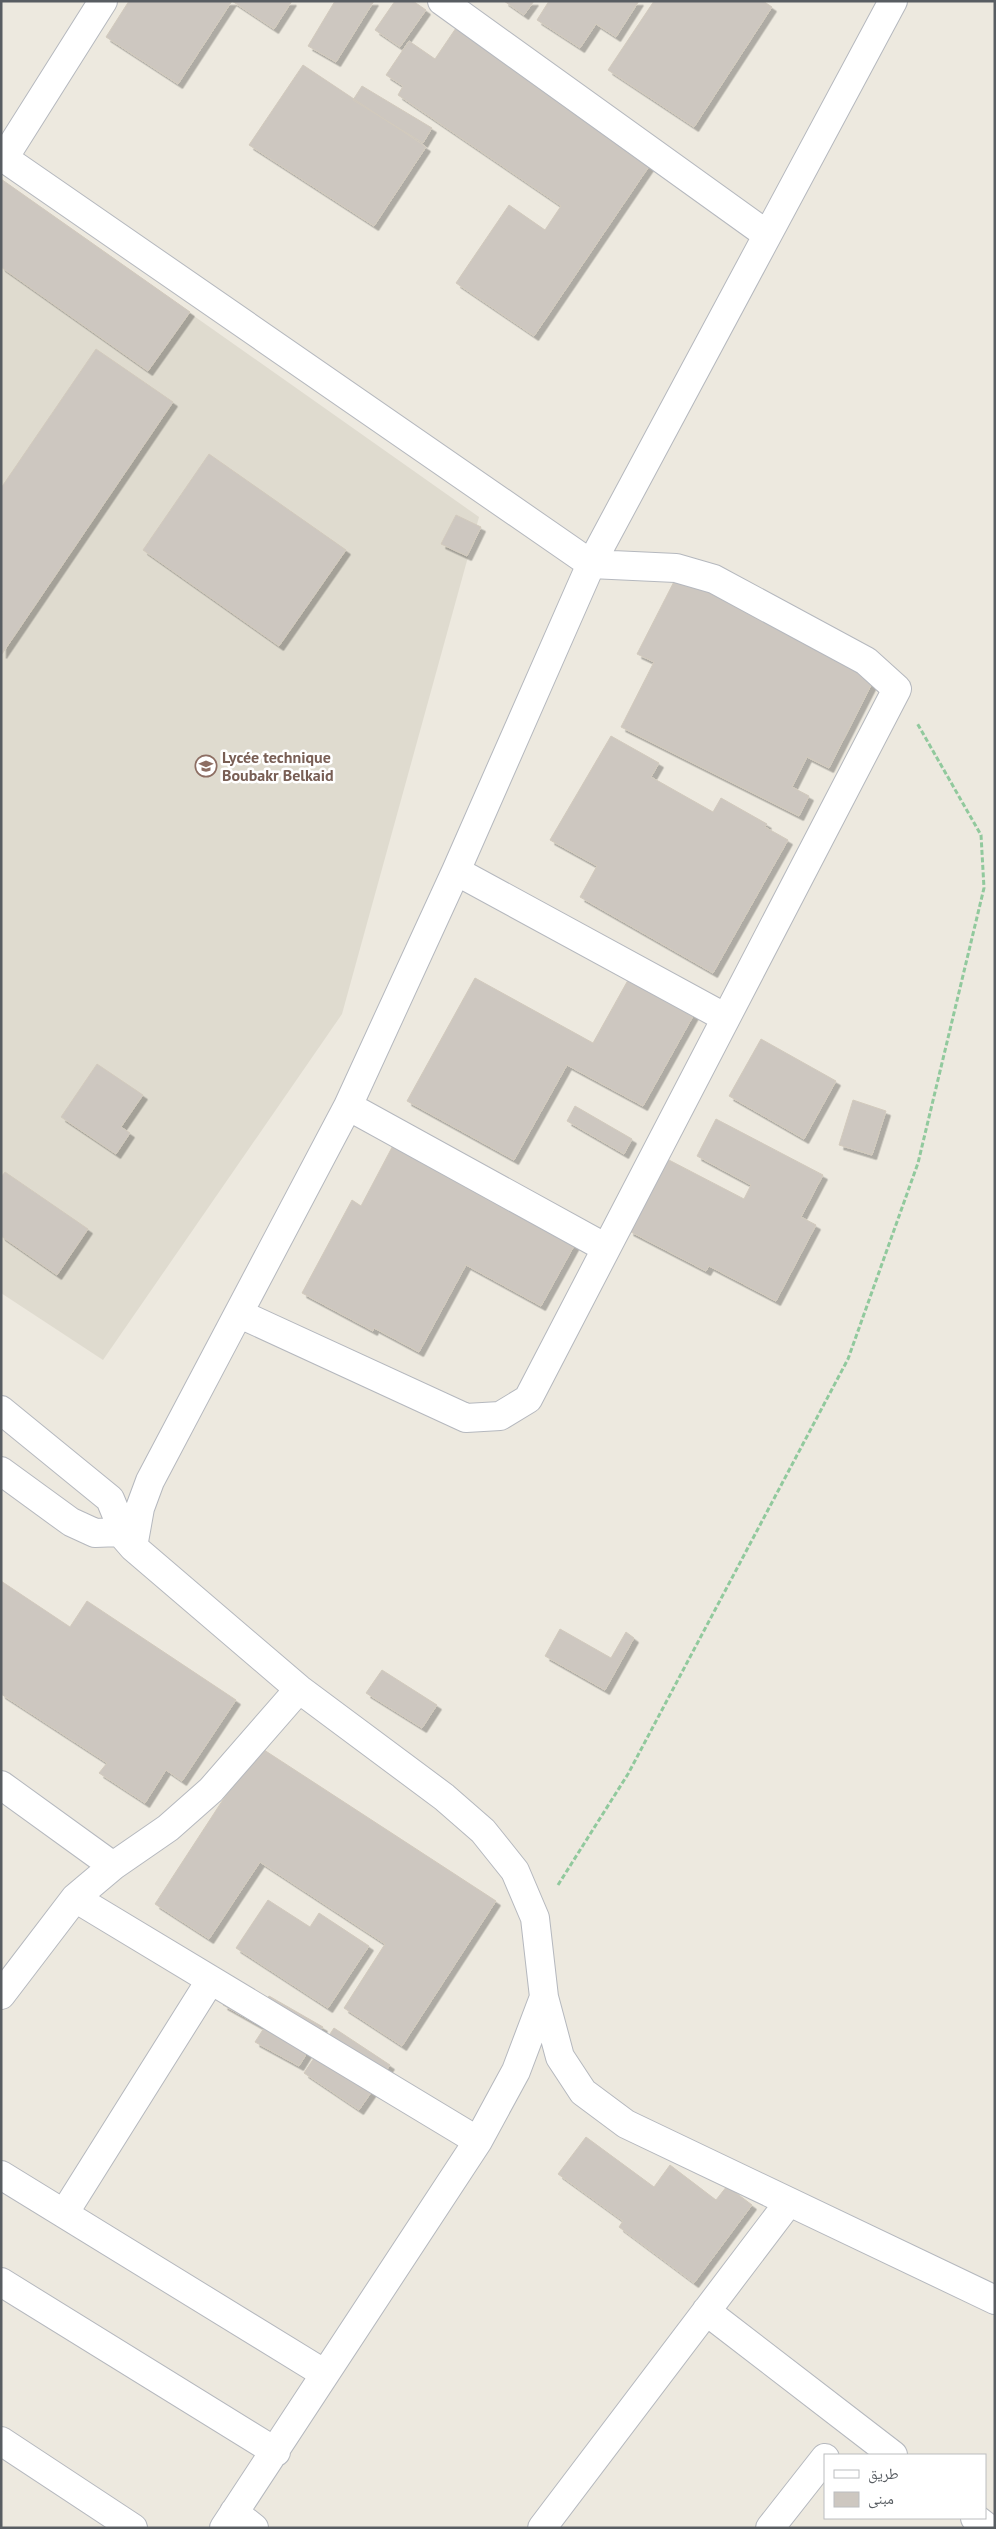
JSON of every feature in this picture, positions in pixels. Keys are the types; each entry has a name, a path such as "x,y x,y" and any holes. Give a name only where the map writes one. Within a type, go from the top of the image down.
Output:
{"street":[{"path":"103,1 3,157 591,564 676,568 714,579 866,661 898,689 528,1399 500,1416 466,1418 240,1314"},
{"path":"442,1 766,234"},
{"path":"126,1539 150,1481 240,1314 348,1106 456,871 591,564 886,4"},
{"path":"456,871 726,1018"},
{"path":"348,1106 606,1248"},
{"path":"1,1410 110,1499 126,1539 299,1689 444,1797 483,1832 515,1871 535,1918 544,1998 560,2057 582,2092 626,2124 995,2300"},
{"path":"1,1471 71,1522 95,1533 126,1539"},
{"path":"1,1994 76,1898 113,1866 168,1828 211,1790 299,1689"},
{"path":"1,1785 113,1866"},
{"path":"76,1898 210,1981 478,2141"},
{"path":"65,2212 210,1981"},
{"path":"237,2523 276,2452 325,2374 478,2141 516,2071 544,1998"},
{"path":"1,2175 65,2212 325,2374"},
{"path":"542,2528 789,2202"},
{"path":"1,2282 276,2452"},
{"path":"706,2311 892,2454"},
{"path":"828,2454 852,2423"},
{"path":"1,2441 133,2528"},
{"path":"770,2528 824,2460"},
{"path":"975,2519 988,2528"}],"path":[{"path":"535,1918 574,1862 628,1774 848,1359 918,1163 984,888 981,834 898,689"}],"shaded area":[{"name":"Lycée technique Boubakr Belkaid","path":"1,180 479,517 342,1014 103,1360 1,1293"}],"building":[{"path":"129,1 232,1 178,84 106,37"},
{"path":"232,1 292,1 274,29"},
{"path":"335,1 374,1 336,62 308,46"},
{"path":"395,1 413,1 426,10 400,47 375,30"},
{"path":"504,1 534,1 524,15"},
{"path":"549,1 639,1 616,37 596,24 580,48 537,20"},
{"path":"654,1 763,1 772,7 694,127 608,70"},
{"path":"456,28 652,162 534,336 456,283 509,205 545,230 561,206 398,95 403,86 386,75 409,41 435,59"},
{"path":"303,65 426,147 374,226 249,145"},
{"path":"362,86 432,128 423,143 353,100"},
{"path":"1,179 190,312 148,371 1,267"},
{"path":"96,349 173,402 2,654 1,488"},
{"path":"209,454 346,550 279,646 143,550"},
{"path":"456,515 481,527 467,556 441,544"},
{"path":"684,562 883,662 829,768 807,757 792,787 809,796 799,816 621,727 654,662 637,654"},
{"path":"611,736 659,763 651,777 713,812 721,798 767,824 765,827 788,840 713,973 580,897 597,866 550,840"},
{"path":"637,964 702,1000 643,1106 567,1065 514,1160 407,1101 475,978 593,1043"},
{"path":"761,1039 836,1081 804,1139 729,1096"},
{"path":"97,1064 143,1095 121,1127 130,1133 116,1154 61,1117"},
{"path":"853,1100 886,1111 872,1155 839,1145"},
{"path":"575,1106 632,1139 624,1154 567,1121"},
{"path":"716,1119 823,1175 801,1217 816,1225 776,1301 709,1266 706,1271 629,1231 667,1159 744,1199 751,1185 697,1156"},
{"path":"398,1136 580,1235 541,1306 466,1265 419,1352 374,1328 373,1331 302,1293 352,1200 361,1206"},
{"path":"5,1172 88,1229 57,1275 1,1236 1,1177"},
{"path":"1,1581 70,1627 87,1601 236,1700 182,1781 166,1770 145,1803 99,1773 107,1763 1,1694"},
{"path":"560,1629 611,1658 626,1632 634,1638 605,1690 545,1656"},
{"path":"382,1670 437,1705 422,1728 366,1693"},
{"path":"258,1746 496,1901 402,2046 344,2008 385,1944 260,1862 209,1939 155,1904"},
{"path":"268,1900 310,1927 319,1913 369,1946 328,2008 236,1948"},
{"path":"236,1983 266,2000 269,1996 323,2027 299,2066 255,2042 264,2028 223,2005"},
{"path":"334,2028 390,2065 359,2110 304,2073"},
{"path":"586,2137 654,2187 670,2165 716,2200 727,2186 752,2205 694,2283 619,2227 623,2221 558,2174"}],"place":[{"name":"Lycée technique Boubakr Belkaid","path":"206,766"}]}
